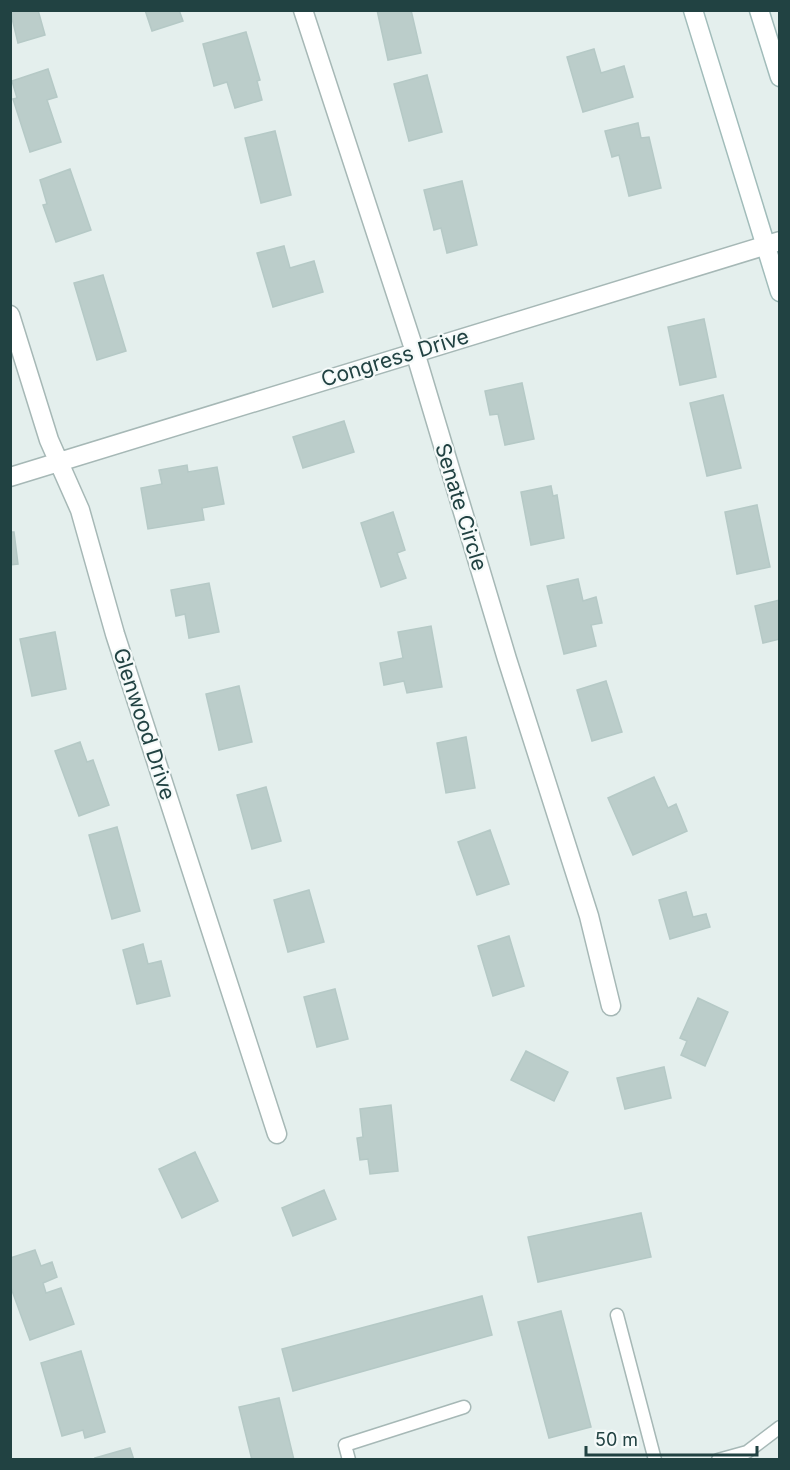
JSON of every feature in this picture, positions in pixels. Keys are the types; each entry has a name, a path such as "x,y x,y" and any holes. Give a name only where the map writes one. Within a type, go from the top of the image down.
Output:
{"street":[{"name":"Senate Circle","path":"303,10 415,352 507,659 589,916 611,1006"},
{"path":"693,10 772,243 780,292"},
{"path":"759,10 777,57 780,76"},
{"name":"Congress Drive","path":"10,477 772,243"},
{"name":"Glenwood Drive","path":"10,315 49,440 80,510 119,646 277,1134"}],"lane":[{"path":"617,1315 655,1460"},
{"path":"350,1460 345,1445 464,1407"},
{"path":"718,1460 747,1452 780,1427"}],"building":[{"path":"10,10 38,10 45,35 18,43"},
{"path":"145,10 179,10 183,21 152,31"},
{"path":"377,10 411,10 421,53 388,60"},
{"path":"246,32 260,80 257,81 262,100 235,108 227,82 214,86 203,44"},
{"path":"594,49 601,73 624,66 633,97 583,112 567,57"},
{"path":"48,69 57,97 47,100 61,142 30,152 13,99 17,98 12,81"},
{"path":"427,75 442,132 409,141 394,84"},
{"path":"638,123 641,138 649,137 661,188 629,196 619,155 612,157 605,131"},
{"path":"275,131 291,195 261,203 245,138"},
{"path":"70,169 91,230 56,242 43,205 47,204 40,180"},
{"path":"462,181 477,245 447,253 441,228 434,230 424,190"},
{"path":"284,246 290,268 314,261 323,292 273,307 257,253"},
{"path":"103,275 126,351 97,360 74,283"},
{"path":"704,319 716,377 680,385 668,327"},
{"path":"522,383 534,439 505,445 498,414 490,415 485,391"},
{"path":"723,395 741,468 707,476 690,403"},
{"path":"344,421 354,452 303,468 293,437"},
{"path":"187,465 188,472 217,467 224,504 202,508 204,520 148,529 141,488 162,484 159,470"},
{"path":"551,486 553,496 557,495 564,538 531,545 521,492"},
{"path":"757,505 770,567 737,574 725,512"},
{"path":"393,512 405,550 397,553 406,578 381,587 361,523"},
{"path":"10,532 14,532 18,564 10,565"},
{"path":"578,579 583,601 596,597 602,623 591,625 596,646 564,654 547,586"},
{"path":"209,583 219,632 189,638 185,614 176,616 171,590"},
{"path":"780,600 780,639 763,643 755,606"},
{"path":"431,626 442,687 407,693 404,681 384,685 380,663 403,658 398,632"},
{"path":"55,632 66,689 32,696 20,639"},
{"path":"606,681 622,732 592,741 577,690"},
{"path":"239,686 252,742 219,750 206,694"},
{"path":"466,737 475,788 446,793 437,743"},
{"path":"80,742 87,762 93,760 109,805 79,816 55,751"},
{"path":"654,777 668,808 676,804 687,831 633,855 608,798"},
{"path":"266,787 281,841 252,849 237,795"},
{"path":"117,827 140,911 112,919 89,835"},
{"path":"490,830 509,884 477,895 458,842"},
{"path":"309,890 324,942 288,952 274,900"},
{"path":"686,892 693,917 706,914 710,927 670,939 659,900"},
{"path":"509,936 524,986 493,996 478,946"},
{"path":"143,944 148,964 161,961 170,996 137,1004 123,950"},
{"path":"335,989 348,1039 317,1047 304,997"},
{"path":"698,998 728,1012 705,1066 681,1055 687,1041 680,1038"},
{"path":"526,1051 568,1072 554,1101 511,1080"},
{"path":"664,1067 671,1098 625,1109 617,1078"},
{"path":"391,1105 398,1171 370,1174 368,1159 360,1160 357,1138 363,1137 360,1109"},
{"path":"195,1152 218,1201 182,1218 159,1169"},
{"path":"324,1190 336,1219 293,1236 282,1208"},
{"path":"641,1213 651,1257 538,1282 528,1237"},
{"path":"35,1250 41,1266 52,1262 57,1277 43,1283 46,1293 61,1288 74,1324 30,1340 10,1285 10,1258"},
{"path":"482,1296 492,1335 293,1391 282,1349"},
{"path":"561,1311 591,1427 549,1438 518,1322"},
{"path":"81,1351 105,1432 85,1438 83,1430 62,1436 41,1363"},
{"path":"279,1398 294,1460 252,1460 239,1407"},
{"path":"130,1448 134,1460 96,1460 95,1458"}]}
